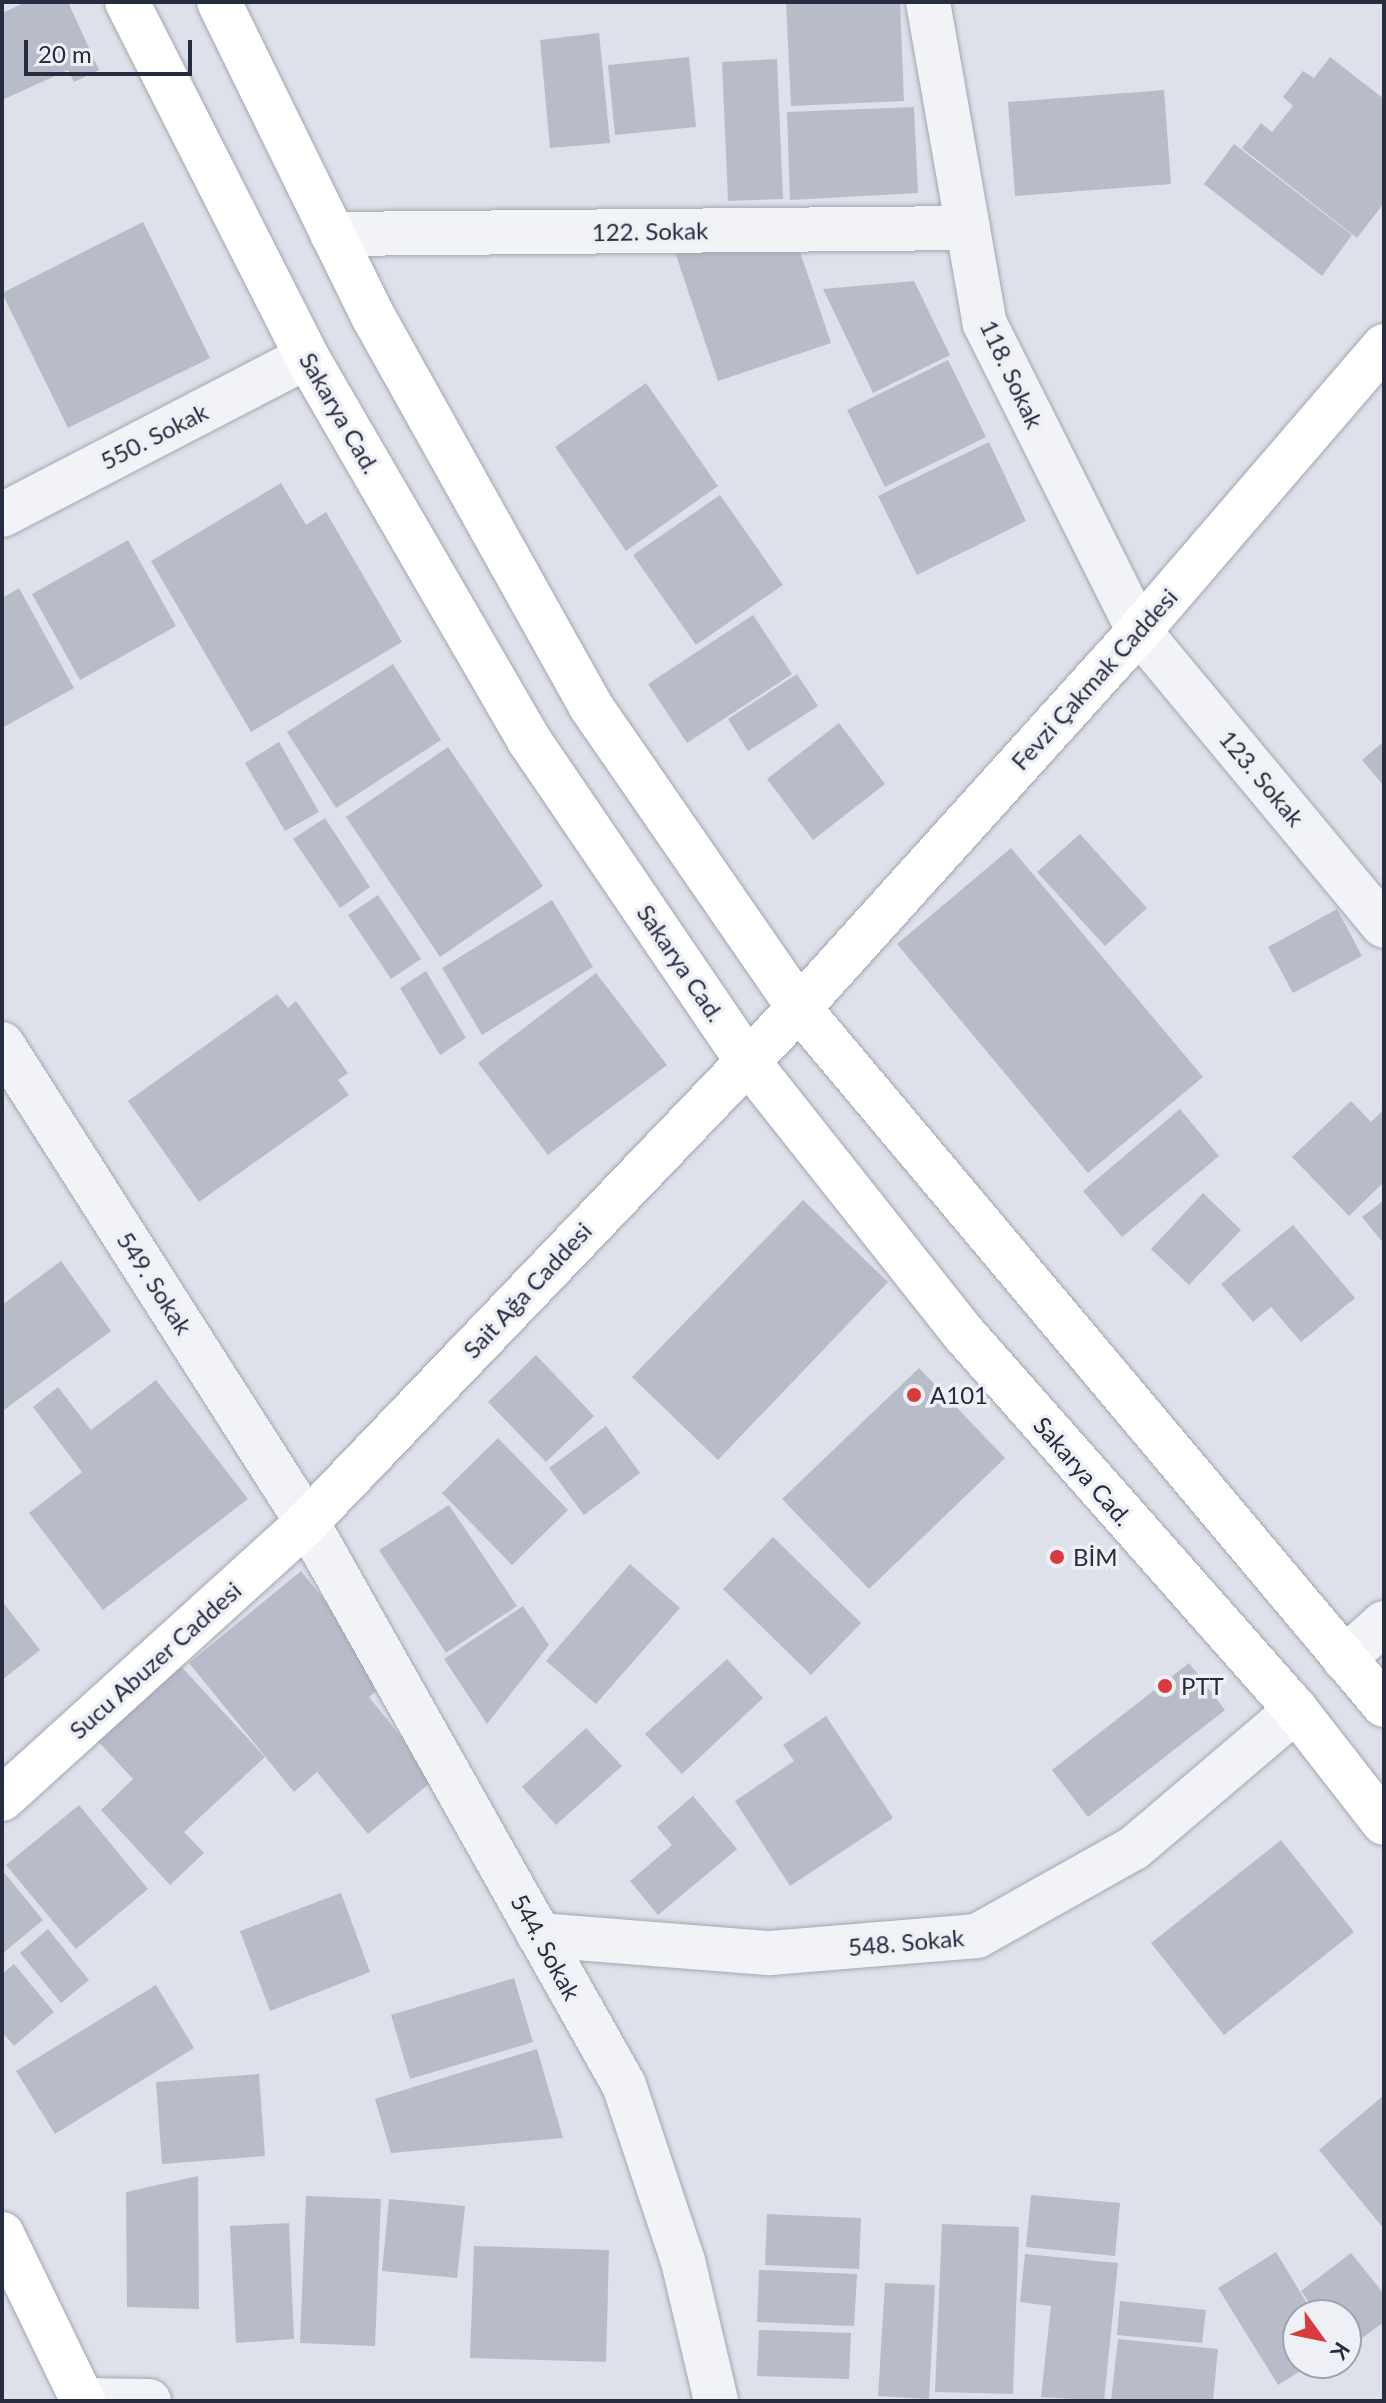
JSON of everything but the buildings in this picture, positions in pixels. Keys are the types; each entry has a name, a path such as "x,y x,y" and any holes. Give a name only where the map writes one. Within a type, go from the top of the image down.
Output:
{"main road":[{"name":"Sakarya Cad.","path":"127,2 307,357 529,740 746,1059 965,1335 1296,1710 1384,1823"},
{"path":"219,2 332,234 590,705 799,1008 1384,1705"},
{"name":"Fevzi Çakmak Caddesi","path":"746,1059 799,1008 1139,631 1384,346"},
{"name":"Sait Ağa Caddesi","path":"307,1522 746,1059"},
{"name":"Sucu Abuzer Caddesi","path":"2,1799 307,1522"},
{"path":"2,2234 83,2400"}],"street":[{"name":"118. Sokak","path":"928,2 985,324 1139,631"},
{"name":"122. Sokak","path":"332,234 968,228"},
{"name":"550. Sokak","path":"2,515 307,357"},
{"name":"123. Sokak","path":"1139,631 1384,926"},
{"name":"549. Sokak","path":"2,1044 307,1522"},
{"name":"544. Sokak","path":"307,1522 624,2085 683,2261 716,2401"},
{"path":"1344,1659 1384,1623"},
{"name":"548. Sokak","path":"539,1935 770,1953 977,1936 1134,1848 1296,1710"},
{"path":"83,2400 149,2401"}],"place":[{"name":"A101","path":"914,1395"},
{"name":"BİM","path":"1057,1557"},
{"name":"PTT","path":"1165,1686"}]}
